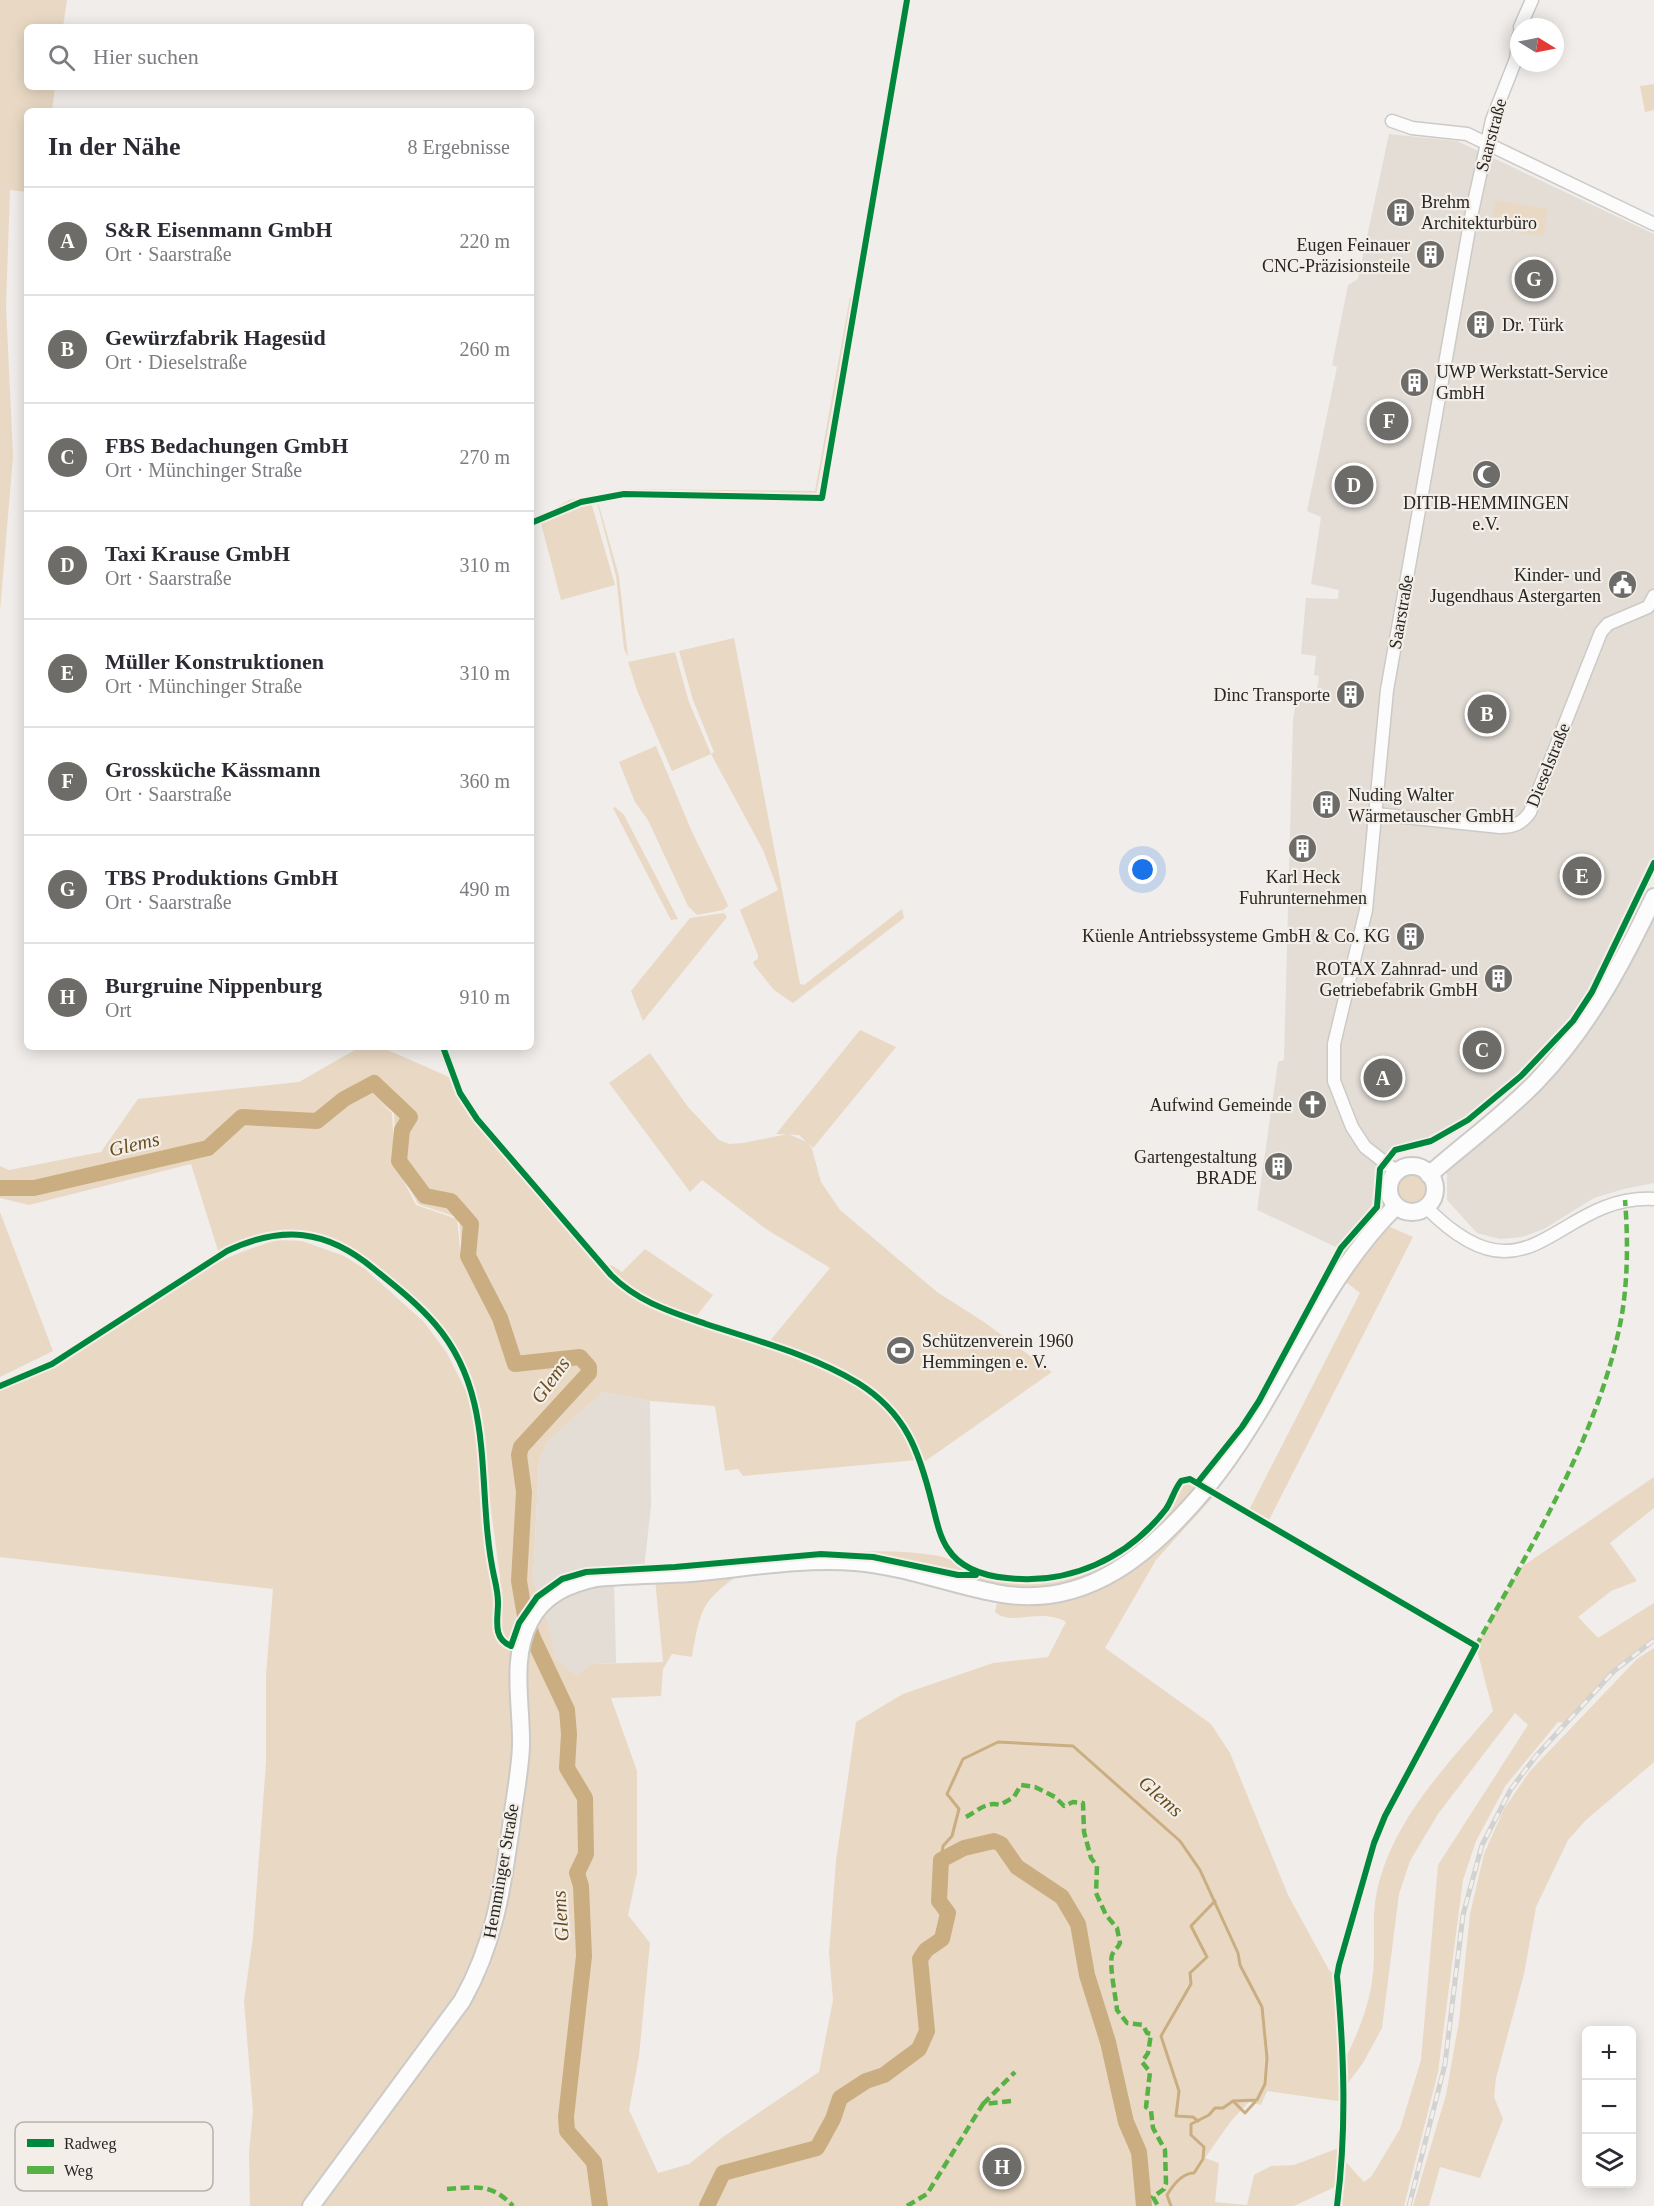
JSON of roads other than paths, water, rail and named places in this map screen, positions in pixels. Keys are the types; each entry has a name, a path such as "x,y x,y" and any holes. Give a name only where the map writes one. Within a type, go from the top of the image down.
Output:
{"street":[{"path":"1524,18 1532,0"},
{"name":"Saarstraße","path":"1397,1172 1365,1147 1352,1127 1336,1092 1332,1068 1337,1028 1366,912 1387,690 1486,144 1492,120 1511,72"},
{"path":"1392,122 1412,128 1467,134 1654,224"},
{"name":"Dieselstraße","path":"1377,814 1500,827 1512,826 1522,821 1530,812 1601,632 1608,624 1641,613 1648,607 1654,596"},
{"path":"1429,1175 1518,1100 1569,1045 1610,983 1654,897"},
{"path":"1414,1167 1429,1175 1434,1192 1426,1207 1410,1212 1396,1206 1391,1199 1389,1187 1397,1172 1414,1167"},
{"path":"1426,1207 1448,1228 1472,1244 1509,1251 1542,1243 1607,1205 1637,1198 1654,1198"},
{"name":"Hemminger Straße","path":"310,2206 462,2001 481,1965 502,1888 519,1771 521,1738 519,1662 522,1639 536,1611 552,1595 581,1582 615,1576 821,1561 889,1567 994,1593 1025,1596 1059,1594 1098,1582 1122,1569 1153,1545 1206,1487 1259,1413 1343,1269 1366,1237 1396,1206"}],"waterway":[{"name":"Glems","path":"0,1188 34,1188 208,1148 242,1117 317,1121 344,1099 374,1083 410,1117 402,1130 399,1161 425,1196 451,1201 471,1224 468,1256 500,1318 515,1364 580,1357 589,1367 589,1373 521,1447 519,1455 524,1492 519,1581 525,1616 533,1638 567,1710 569,1734 567,1768 585,1798 586,1854 577,1873 581,1886 584,1956 566,2117 567,2131 594,2162 600,2206"},
{"name":"Glems","path":"941,1860 943,1846 952,1836 959,1809 947,1794 963,1759 998,1742 1073,1746 1180,1841 1200,1870 1238,1953 1240,1965 1262,2007 1267,2058 1265,2084 1257,2100 1233,2101 1223,2108 1215,2108 1209,2115 1191,2124 1191,2135 1204,2147 1203,2159 1194,2173 1182,2177 1169,2191 1167,2195 1171,2206"},
{"name":"Glems","path":"707,2206 723,2173 817,2148 833,2119 840,2098 866,2081 884,2075 919,2049 927,2031 920,1959 926,1950 942,1939 948,1913 939,1901 941,1860 964,1848 994,1841 1001,1844 1017,1867 1062,1897 1078,1924 1087,1975 1108,2042 1126,2122 1139,2152 1144,2206"},
{"path":"1198,2121 1193,2117 1176,2116 1179,2091 1161,2036 1191,1984 1190,1973 1207,1957 1191,1926 1215,1901"},
{"name":"Glems","path":"1233,2101 1245,2113 1255,2102"}],"railway":[{"path":"1409,2206 1445,2064 1463,1915 1482,1845 1511,1789 1536,1756 1614,1671 1654,1640"}],"place":[{"name":"Brehm Architekturbüro","path":"1400,212"},
{"name":"Eugen Feinauer CNC-Präzisionsteile","path":"1431,255"},
{"name":"TBS Produktions GmbH","path":"1534,279"},
{"name":"Dr. Türk","path":"1481,325"},
{"name":"UWP Werkstatt-Service GmbH","path":"1415,382"},
{"name":"Grossküche Kässmann","path":"1389,421"},
{"name":"DITIB-HEMMINGEN e.V.","path":"1486,474"},
{"name":"Taxi Krause GmbH","path":"1354,485"},
{"name":"Kinder- und Jugendhaus Astergarten","path":"1622,585"},
{"name":"Dinc Transporte","path":"1351,695"},
{"name":"Gewürzfabrik Hagesüd","path":"1487,714"},
{"name":"Nuding Walter Wärmetauscher GmbH","path":"1327,805"},
{"name":"Karl Heck Fuhrunternehmen","path":"1303,848"},
{"name":"Müller Konstruktionen","path":"1582,876"},
{"name":"Küenle Antriebssysteme GmbH & Co. KG","path":"1411,936"},
{"name":"ROTAX Zahnrad- und Getriebefabrik GmbH","path":"1499,979"},
{"name":"FBS Bedachungen GmbH","path":"1482,1050"},
{"name":"S&R Eisenmann GmbH","path":"1383,1078"},
{"name":"Aufwind Gemeinde","path":"1313,1105"},
{"name":"Gartengestaltung BRADE","path":"1278,1167"},
{"name":"Schützenverein 1960 Hemmingen e. V.","path":"901,1351"},
{"name":"Burgruine Nippenburg","path":"1002,2167"}]}
